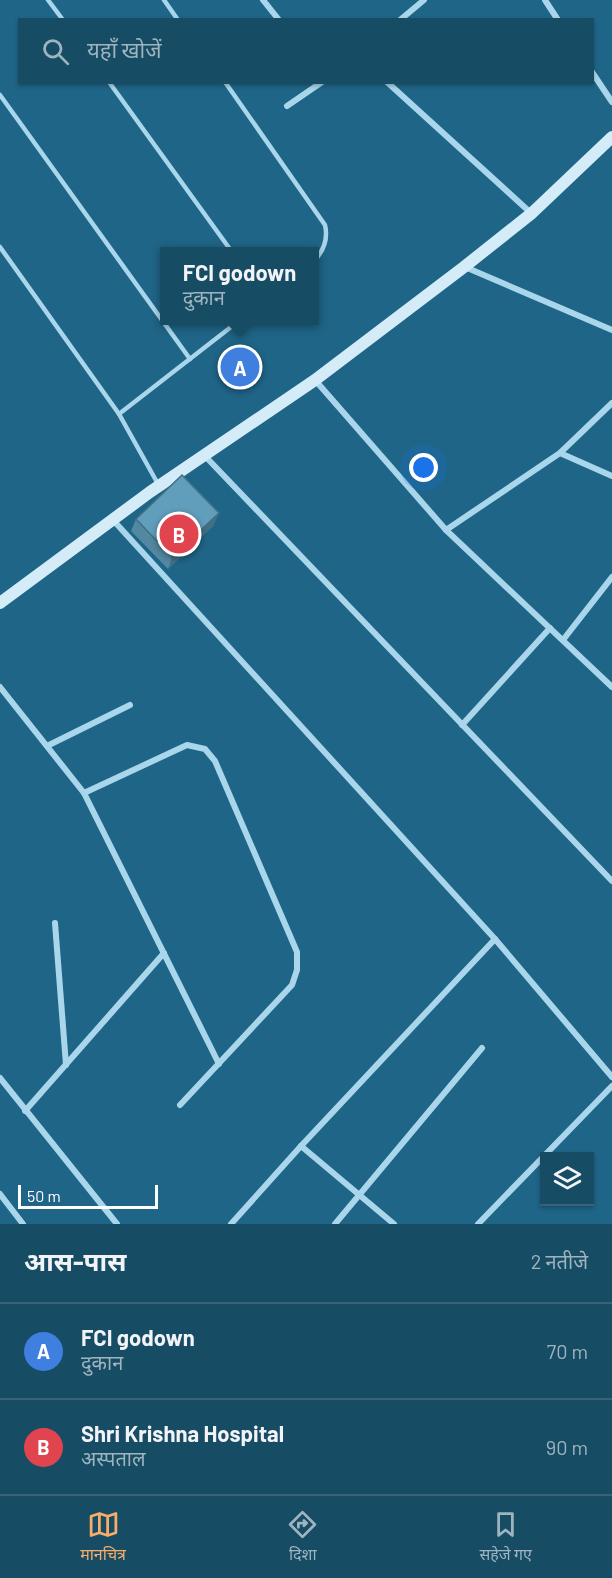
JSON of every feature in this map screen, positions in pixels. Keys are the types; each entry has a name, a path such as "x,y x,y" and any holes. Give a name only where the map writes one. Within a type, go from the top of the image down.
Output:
{"street":[{"path":"263,0 277,18"},
{"path":"402,18 424,0"},
{"path":"545,0 557,18"},
{"path":"594,75 612,102"},
{"path":"287,106 319,84"},
{"path":"389,84 532,213"},
{"path":"0,603 159,486 315,380 464,267 532,213 612,137"},
{"path":"464,267 612,330"},
{"path":"315,380 446,530 612,687"},
{"path":"446,530 560,453 612,403"},
{"path":"560,453 612,476"},
{"path":"204,455 612,881"},
{"path":"113,520 495,939 612,1077"},
{"path":"562,640 612,577"},
{"path":"462,725 550,628"},
{"path":"0,687 84,793 219,1064"},
{"path":"47,746 130,705"},
{"path":"84,793 187,745 206,749 215,761 297,952 297,970 292,985 180,1105"},
{"path":"55,923 66,1065"},
{"path":"231,1224 495,939"},
{"path":"25,1111 164,953"},
{"path":"335,1224 482,1048"},
{"path":"0,1078 117,1224"},
{"path":"478,1224 612,1086"},
{"path":"301,1146 394,1224"},
{"path":"0,1194 23,1224"}],"lane":[{"path":"48,0 62,18"},
{"path":"164,0 177,18"},
{"path":"110,84 228,247"},
{"path":"226,84 325,225 327,234 319,254"},
{"path":"0,95 160,317"},
{"path":"0,248 119,414 159,486"},
{"path":"166,325 190,359"},
{"path":"119,414 235,325"}],"building":[{"path":"182,475 219,513 172,557 136,519"}],"place":[{"name":"FCI godown","path":"240,367"},
{"name":"Shri Krishna Hospital","path":"179,534"}]}
